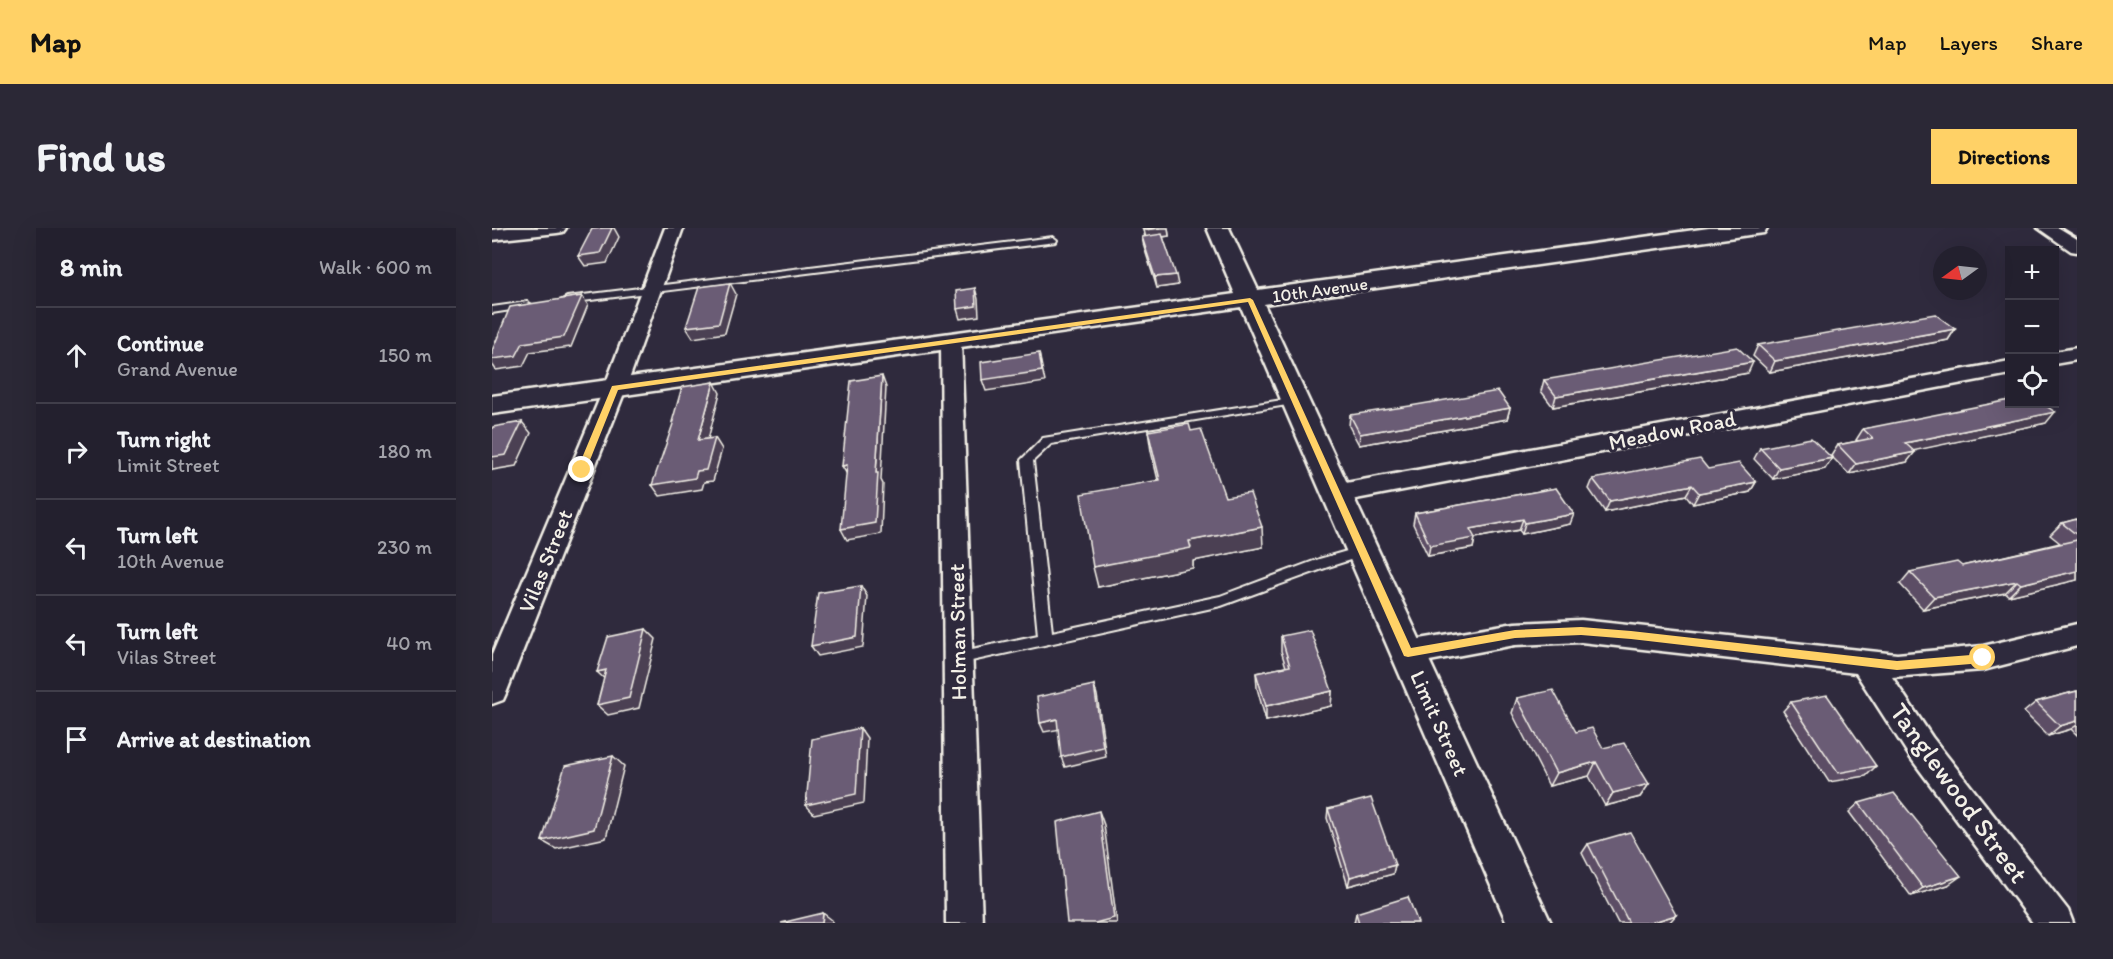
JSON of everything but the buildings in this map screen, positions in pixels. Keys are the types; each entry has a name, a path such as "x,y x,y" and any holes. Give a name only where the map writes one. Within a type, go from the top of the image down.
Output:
{"street":[{"path":"492,235 557,228"},
{"name":"Vilas Street","path":"492,692 615,388 674,228"},
{"name":"Limit Street","path":"1218,228 1335,494 1529,923"},
{"name":"10th Avenue","path":"492,405 1756,228"},
{"path":"2046,228 2077,247"},
{"name":"Holman Street","path":"951,341 964,923"},
{"path":"2059,357 2077,354"},
{"name":"Meadow Road","path":"1335,494 2005,368"},
{"path":"1408,653 1515,634 1581,631 1897,666 1983,658 2077,635"},
{"name":"Tanglewood Street","path":"1865,662 1921,747 2055,923"}],"lane":[{"path":"558,301 1053,240"},
{"path":"492,310 536,304"},
{"path":"1046,639 1027,460 1047,441 1294,401"},
{"path":"958,658 1221,601 1324,563 1361,552"}],"route":[{"path":"582,470 615,388 1250,300 1408,653 1515,634 1581,631 1736,646 1897,666 1983,658"}]}
